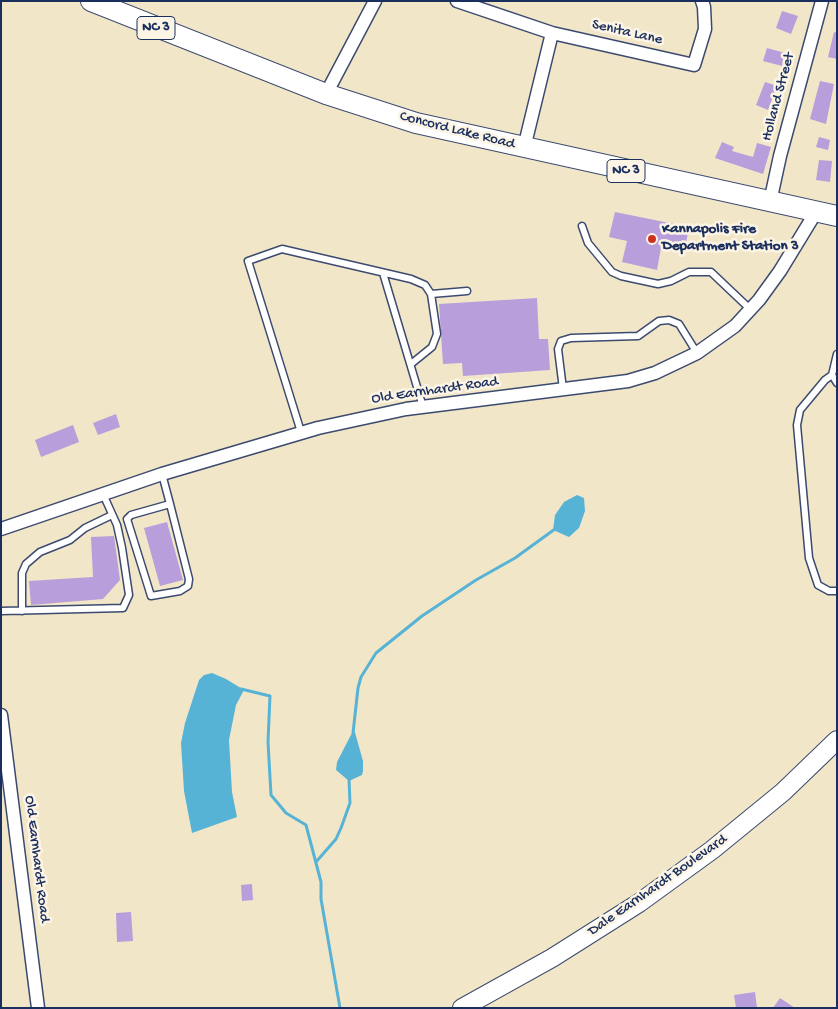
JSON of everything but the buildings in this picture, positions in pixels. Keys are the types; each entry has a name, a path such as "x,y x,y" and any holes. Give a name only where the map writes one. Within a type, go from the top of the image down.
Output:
{"main road":[{"name":"Concord Lake Road","path":"90,1 326,94 416,123 837,216"},
{"name":"Dale Earnhardt Boulevard","path":"462,1008 552,958 648,897 712,850 783,792 837,740"}],"street":[{"path":"326,94 375,1"},
{"name":"Senita Lane","path":"457,1 552,33 694,65 705,29 702,1"},
{"name":"Holland Street","path":"770,202 780,156 822,1"},
{"path":"524,148 552,33"},
{"name":"Old Earnhardt Road","path":"1,529 103,493 302,432 423,407 628,381 662,370 697,353 735,326 780,271 816,212"},
{"name":"Old Earnhardt Road","path":"1,715 38,1008"}],"lane":[{"path":"582,226 588,244 612,272 621,276 658,284 671,282 690,272 711,272 750,309"},
{"path":"302,432 248,261 282,248 411,279 425,285 431,294 437,334 432,347 411,364"},
{"path":"382,273 423,407"},
{"path":"431,294 467,291"},
{"path":"563,389 558,349 562,341 571,338 638,336 659,321 669,320 679,324 697,353"},
{"path":"837,354 832,375 825,380 800,410 798,425 809,558 818,585 830,591 837,591"},
{"path":"832,375 837,383"},
{"path":"162,474 170,504 189,579 188,586 180,591 151,596 127,519 131,514 170,504"},
{"path":"1,611 123,608 129,595 122,548 103,493"},
{"path":"22,611 22,573 26,564 40,552 70,540 85,528 112,515"}],"water":[{"path":"577,495 584,498 585,511 579,528 569,537 553,530 555,515 564,502"},
{"path":"212,673 244,690 236,705 229,740 232,792 237,817 192,833 184,791 181,743 185,723 199,680 204,675"},
{"path":"354,729 363,761 363,771 362,775 349,781 336,770 337,762"}],"waterway":[{"path":"353,733 361,677 376,653 422,616 476,580 515,558 555,529"},
{"path":"241,689 270,696 268,742 271,795 286,813 306,825 321,882 321,899 340,1008"},
{"path":"316,862 336,839 341,828 350,803 349,779"}],"place":[{"name":"Kannapolis Fire Department Station 3","path":"652,239"}]}
